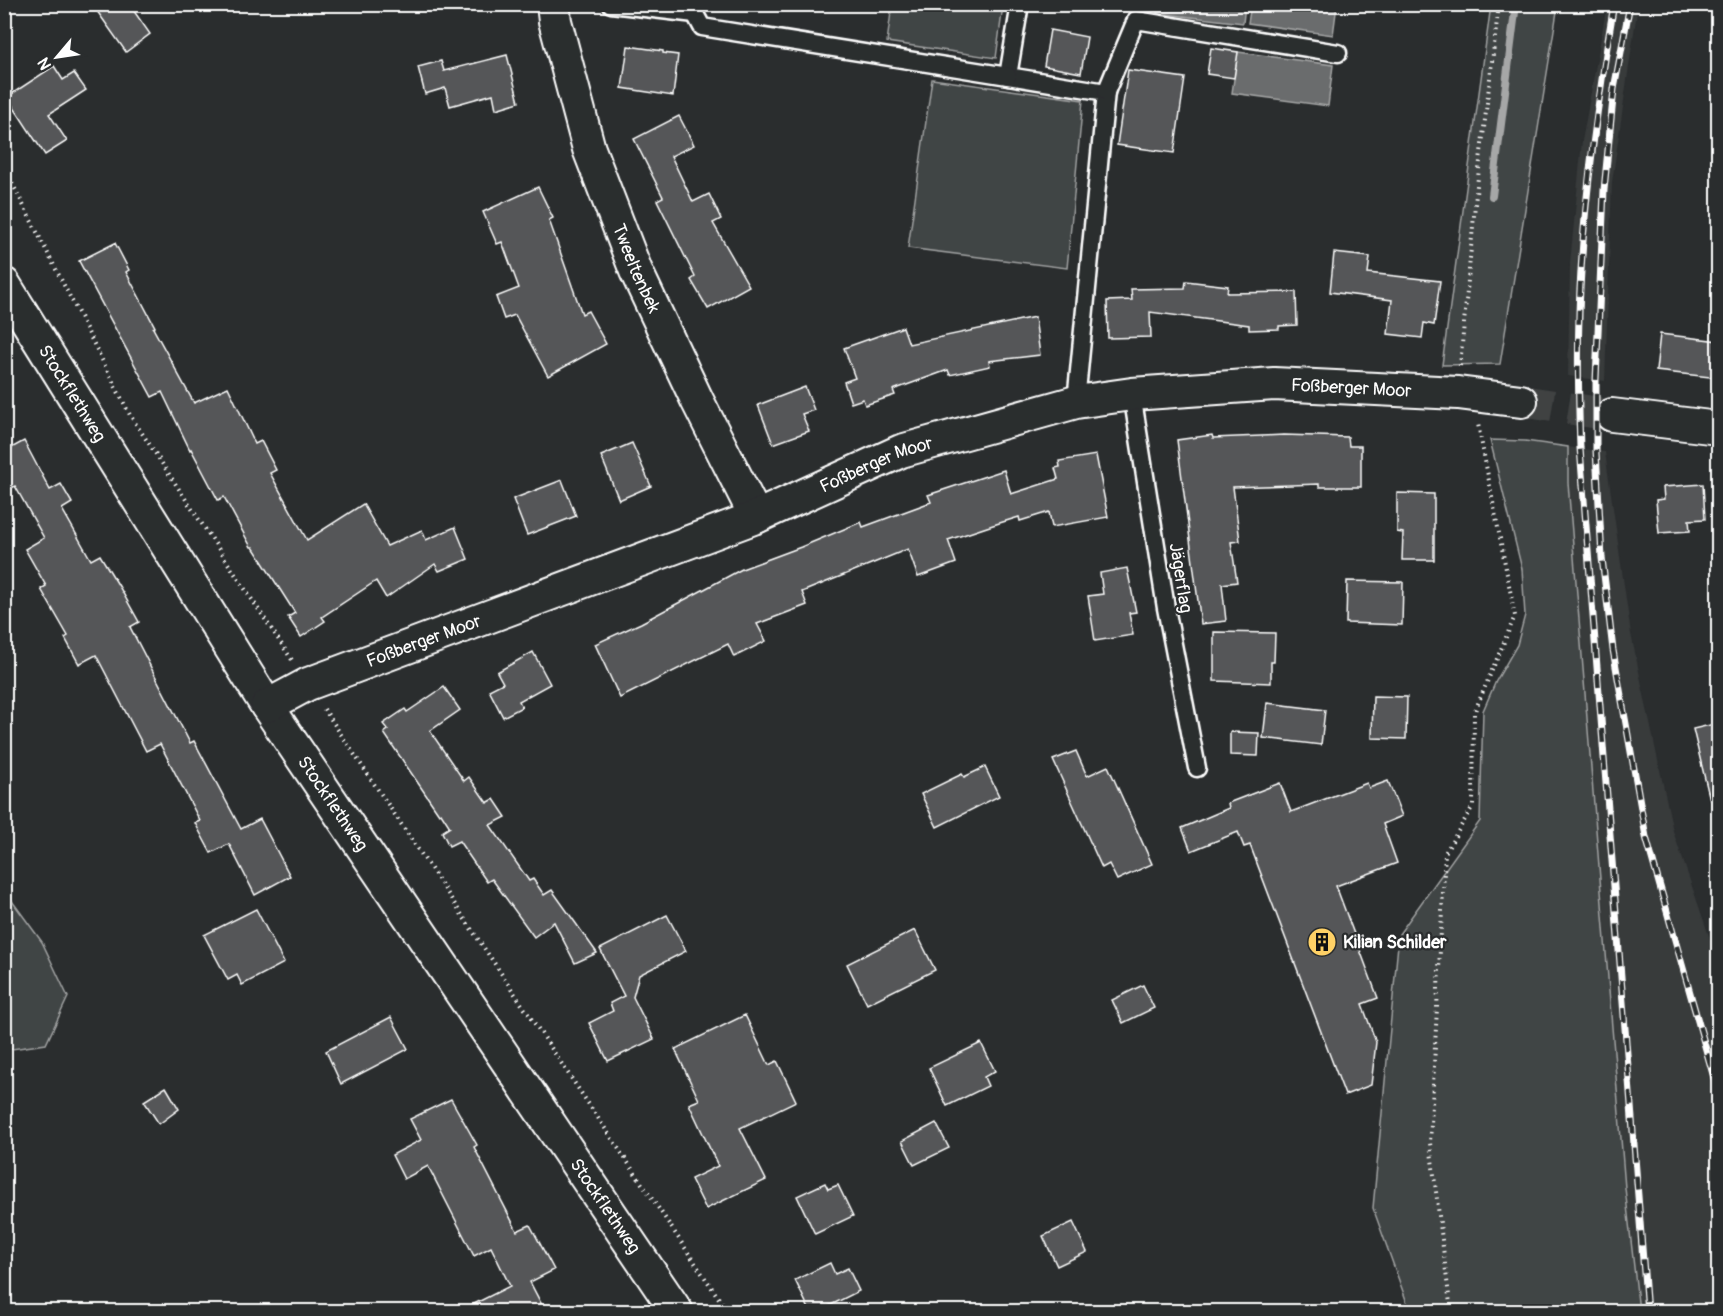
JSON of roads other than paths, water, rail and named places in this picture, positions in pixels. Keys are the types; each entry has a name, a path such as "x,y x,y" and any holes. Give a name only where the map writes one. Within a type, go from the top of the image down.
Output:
{"street":[{"name":"Tweeltenbek","path":"553,4 555,21 589,149 636,270 697,400 756,517"},
{"name":"Stockflethweg","path":"4,284 267,706 565,1149 677,1311"},
{"name":"Foßberger Moor","path":"267,706 308,684 756,517 901,451 1076,402 1132,394 1274,384 1465,394 1521,401"},
{"path":"1612,415 1719,428"}],"lane":[{"path":"610,4 695,9 702,27 1106,92"},
{"path":"1008,76 1020,4"},
{"path":"1076,402 1106,92 1136,20 1338,53"},
{"name":"Jägerflag","path":"1132,394 1166,608 1197,768"}],"waterway":[{"path":"1492,196 1516,4"}],"tunnel":[{"path":"1521,401 1612,415"}],"railway":[{"path":"1614,4 1594,137 1583,237 1578,337 1579,426 1647,1312"},
{"path":"1630,4 1614,89 1604,190 1596,380 1596,451 1602,558 1613,650 1646,837 1718,1092"}],"place":[{"name":"Kilian Schilder","path":"1322,942"}]}
